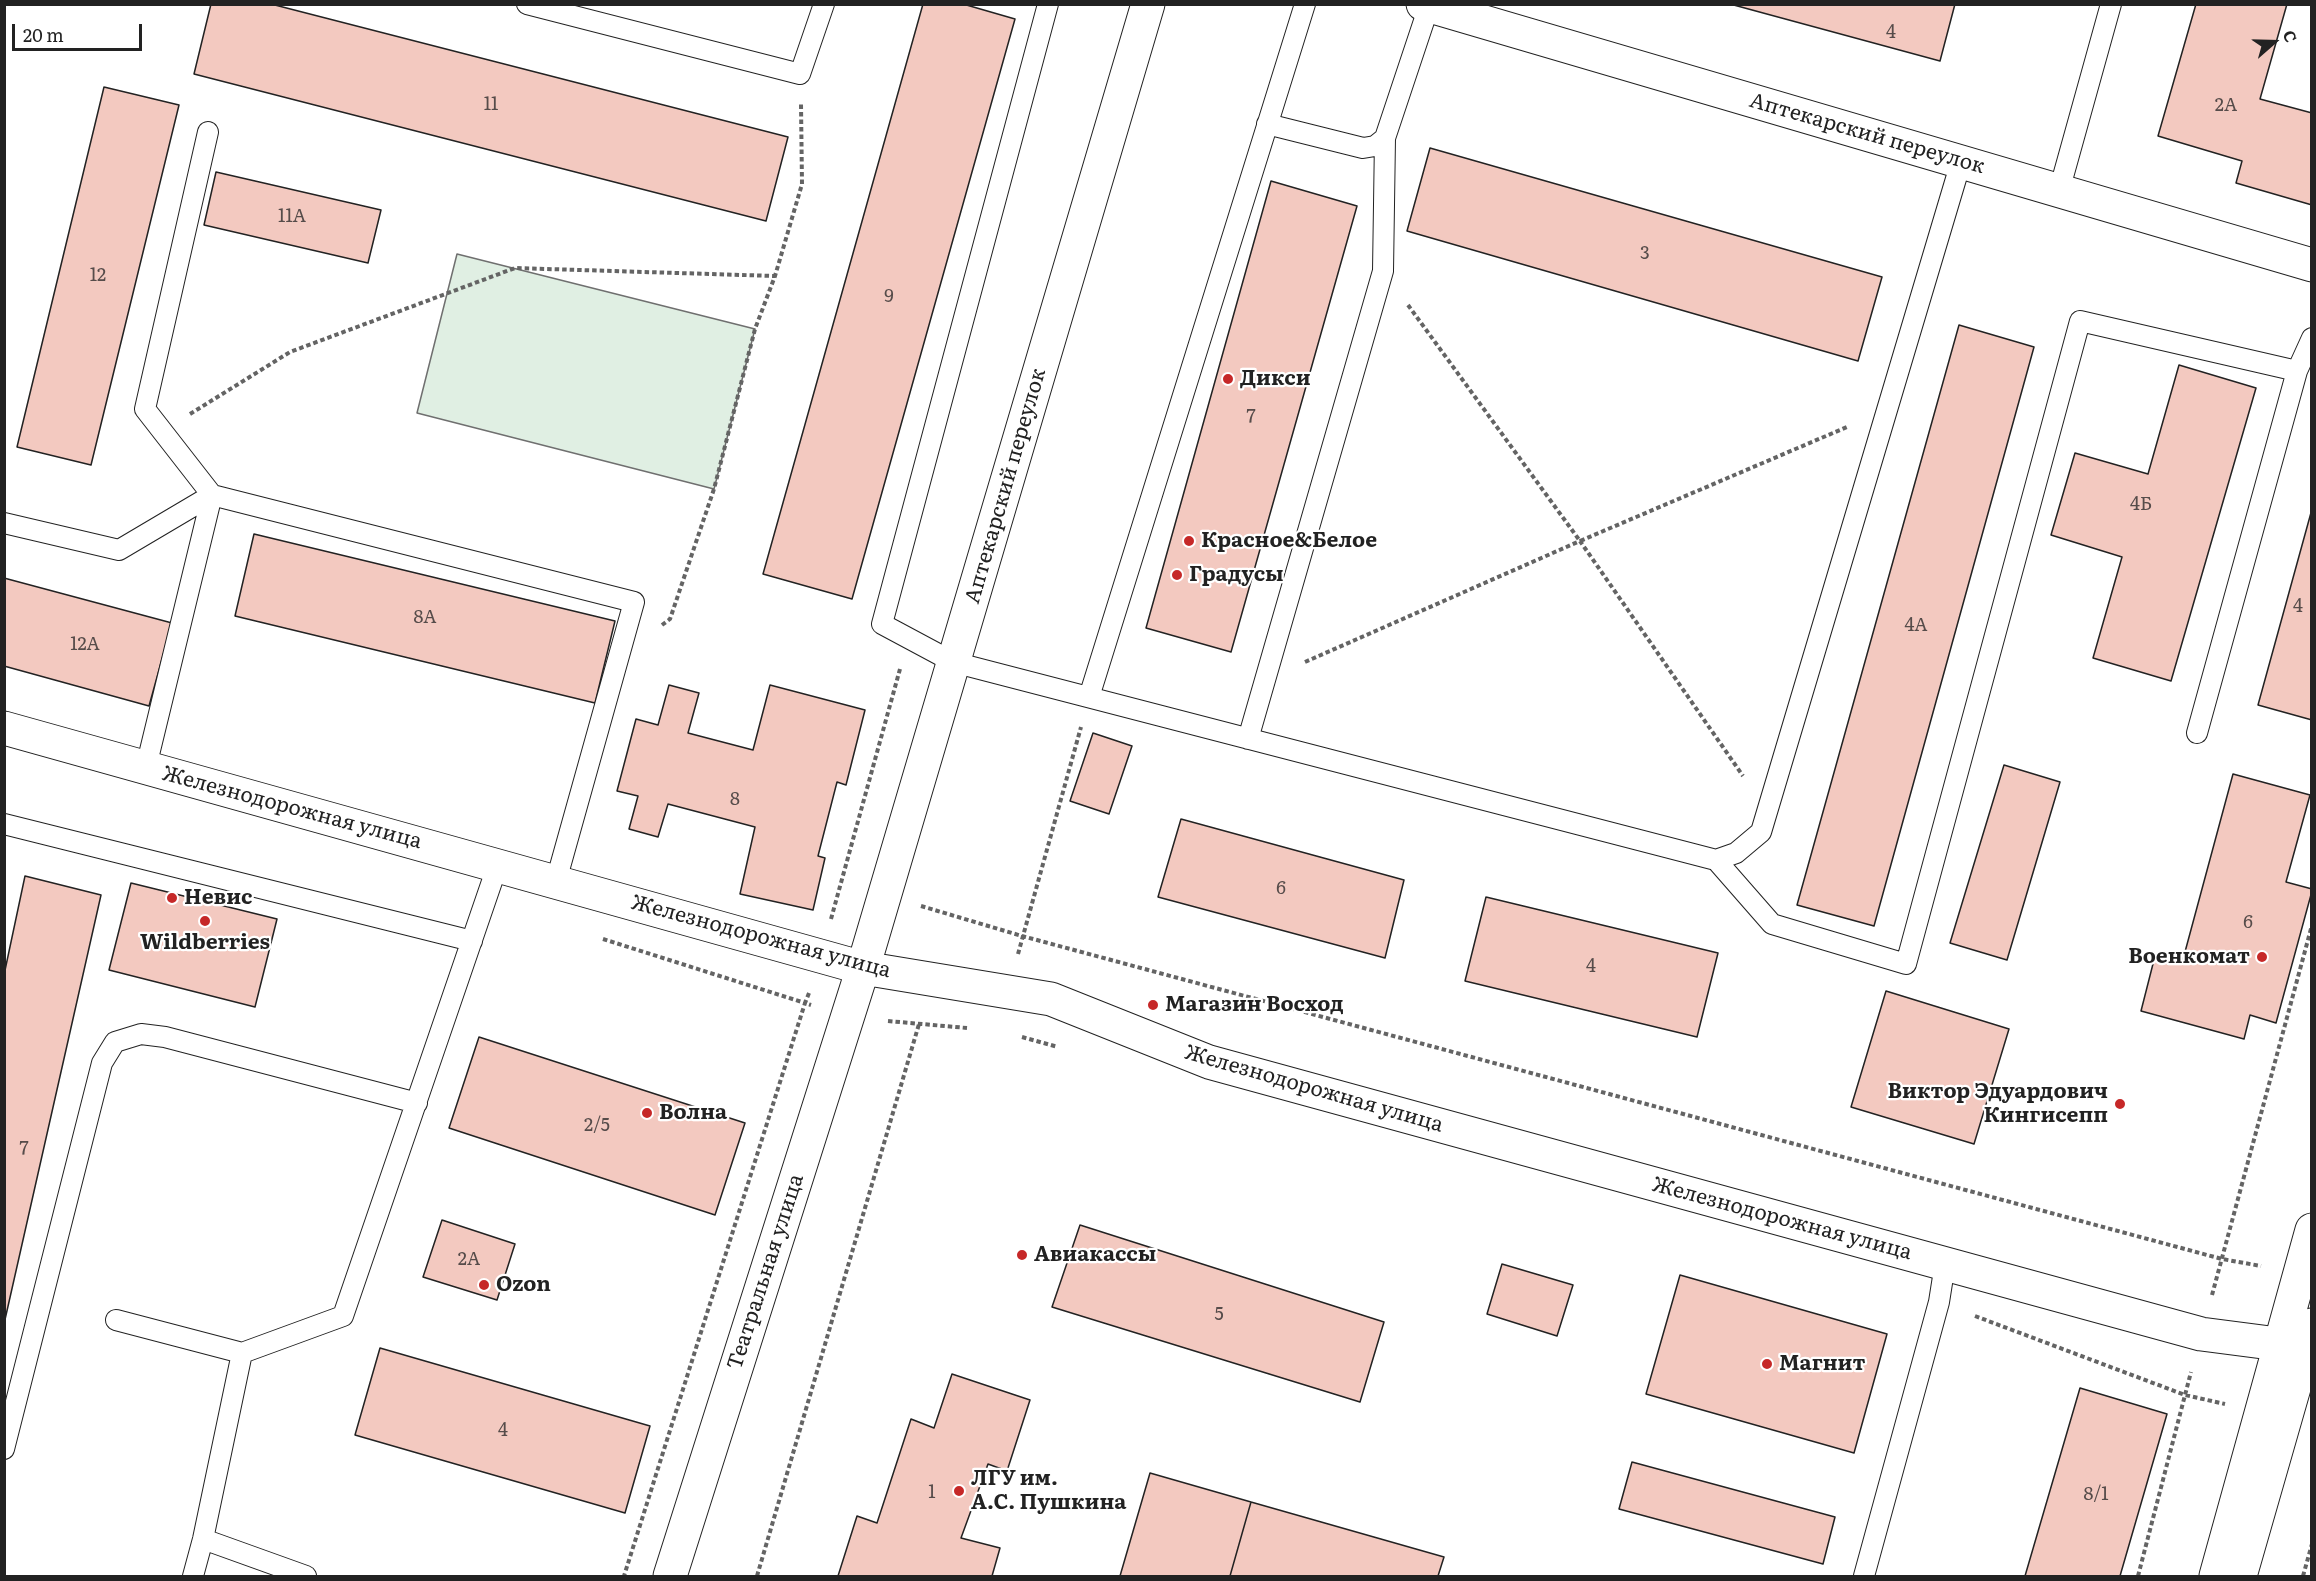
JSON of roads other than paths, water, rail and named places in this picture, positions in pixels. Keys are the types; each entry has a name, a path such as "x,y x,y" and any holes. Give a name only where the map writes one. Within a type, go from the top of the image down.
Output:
{"street":[{"name":"Аптекарский переулок","path":"863,968 1148,4"},
{"name":"Аптекарский переулок","path":"1426,5 2312,265"},
{"name":"Железнодорожная улица","path":"4,728 498,864 863,968 1051,999 1209,1062 2201,1334 2302,1341"},
{"name":"Театральная улица","path":"670,1576 863,968"},
{"path":"2240,1576 2302,1341 2300,1274 2312,1230"},
{"path":"2216,1576 2302,1341"}],"lane":[{"path":"527,4 800,74 824,4"},
{"path":"1048,4 882,624 953,662 1716,860 1736,853 1761,832 1961,162"},
{"path":"1089,698 1305,4"},
{"path":"2059,191 2111,4"},
{"path":"1248,739 1383,271 1385,138 1426,5"},
{"path":"1267,124 1363,148 1375,146 1385,138"},
{"path":"208,132 145,409 212,495 634,602 556,881"},
{"path":"1716,860 1772,924 1906,964 2080,321 2297,371"},
{"path":"2197,733 2297,371 2312,338"},
{"path":"4,523 119,550 212,495"},
{"path":"146,767 212,495"},
{"path":"4,824 472,941"},
{"path":"116,1320 242,1353 343,1316 498,864"},
{"path":"4,1449 102,1063 115,1042 141,1034 165,1036 417,1103"},
{"path":"1864,1576 1939,1302 1945,1264"},
{"path":"193,1576 203,1539 242,1353"},
{"path":"203,1539 306,1576"}],"place":[{"name":"Дикси","path":"1228,379"},
{"name":"Красное&Белое","path":"1189,541"},
{"name":"Градусы","path":"1177,575"},
{"name":"Невис","path":"172,898"},
{"name":"Wildberries","path":"205,921"},
{"name":"Военкомат","path":"2262,957"},
{"name":"Магазин Восход","path":"1153,1005"},
{"name":"Виктор Эдуардович Кингисепп","path":"2120,1104"},
{"name":"Волна","path":"647,1113"},
{"name":"Авиакассы","path":"1022,1255"},
{"name":"Ozon","path":"484,1285"},
{"name":"Магнит","path":"1767,1364"},
{"name":"ЛГУ им. А.С. Пушкина","path":"959,1491"}]}
